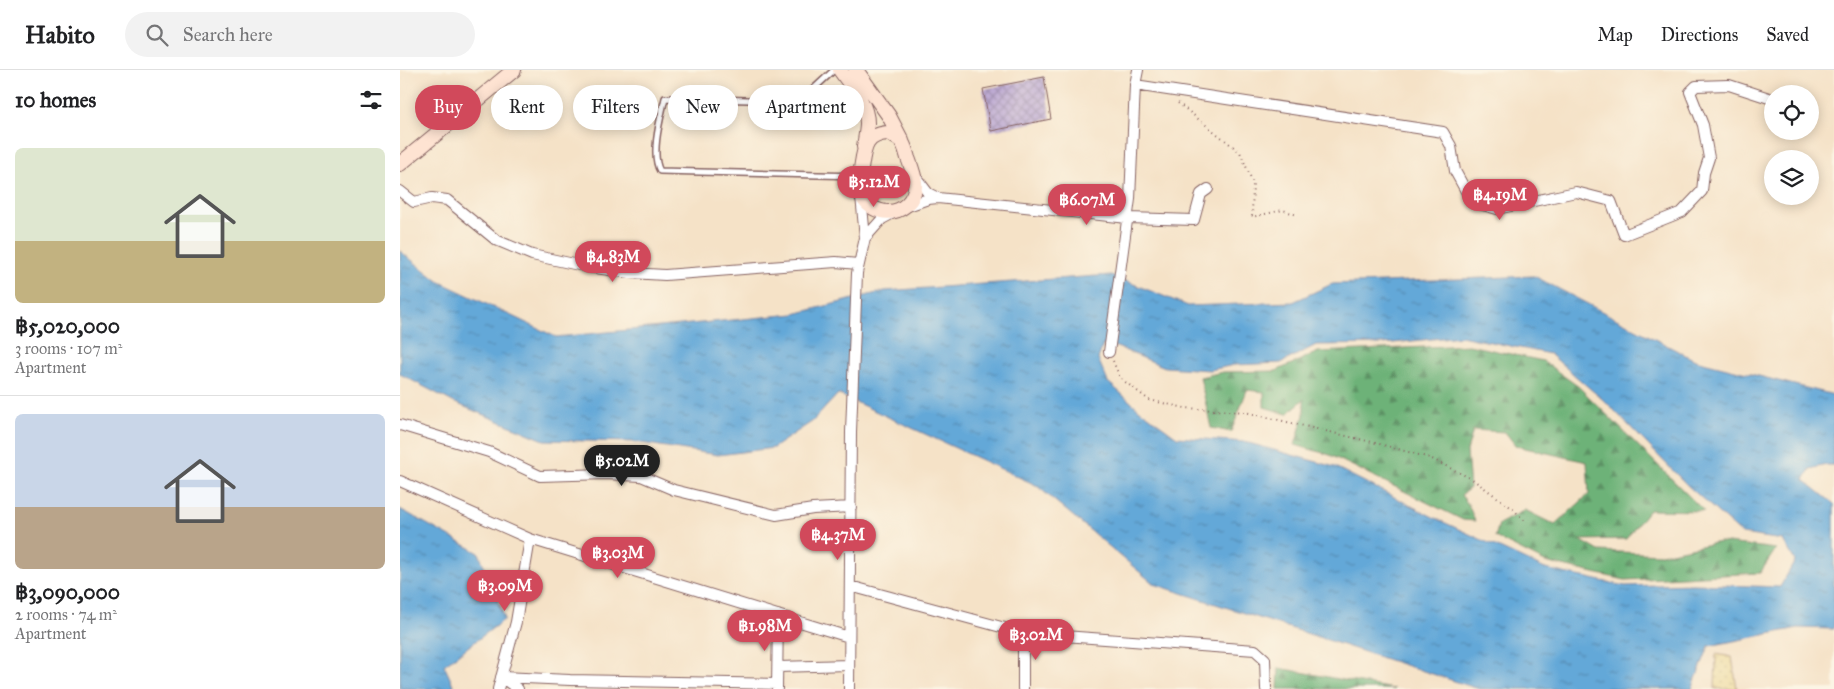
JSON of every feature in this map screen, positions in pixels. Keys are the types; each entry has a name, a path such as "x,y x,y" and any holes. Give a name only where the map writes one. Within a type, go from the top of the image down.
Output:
{"street":[{"path":"400,164 514,70"},
{"path":"840,70 861,100 867,122 860,176 865,238 857,269 852,432 849,689"},
{"path":"856,70 889,116 904,145 915,175 916,185 910,201 882,219 865,238"},
{"path":"1108,352 1128,218 1135,85 1138,70"},
{"path":"1135,85 1443,132 1451,146 1455,171 1472,202 1496,209 1576,192 1611,201 1624,235 1682,212 1702,191 1704,173 1709,158 1703,125 1690,92 1696,86 1729,85 1764,96"},
{"path":"864,148 874,136 880,134 894,135 904,145"},
{"path":"915,175 928,193 938,198"},
{"path":"860,192 870,206 878,211 887,212 938,198 1128,218 1194,220 1201,194 1208,189"},
{"path":"400,191 414,202 432,198 446,200 496,240 532,255 588,267 630,273 665,274 827,262 857,269"},
{"path":"400,424 489,452 540,476 606,474 641,476 674,490 776,515 851,507"},
{"path":"400,481 530,539 849,637"},
{"path":"498,689 516,622 530,539"},
{"path":"850,586 1023,633 1255,650 1265,659 1266,689"},
{"path":"501,677 777,686 778,615"},
{"path":"1023,633 1023,689"},
{"path":"778,667 849,665"},
{"path":"501,677 518,689"}],"lane":[{"path":"834,70 808,94 788,101 665,98 658,128 656,159 658,168 660,171 860,176"}],"path":[{"path":"1176,101 1240,152 1252,183 1252,217 1283,210 1297,215"},
{"path":"1108,352 1120,378 1149,400 1185,408 1244,412 1376,443 1430,458 1472,479 1512,508 1525,521"}],"green space":[{"path":"1469,345 1543,361 1579,387 1704,511 1649,510 1626,539 1580,540 1599,551 1661,554 1720,542 1776,549 1760,573 1625,580 1545,562 1495,537 1499,524 1525,510 1555,525 1589,494 1587,462 1516,446 1505,432 1473,430 1467,451 1470,488 1461,495 1468,504 1475,521 1463,520 1330,455 1295,445 1304,415 1304,399 1287,414 1264,407 1264,392 1247,390 1231,432 1211,428 1200,377 1223,372 1276,371 1318,352"},
{"path":"1279,668 1393,689 1278,689"}],"sand":[{"path":"1716,654 1732,657 1737,689 1715,689"}],"water":[{"path":"400,251 438,281 556,337 794,314 885,291 1111,275 1188,306 1293,302 1332,284 1534,276 1695,360 1834,395 1834,465 1810,469 1804,480 1834,504 1834,629 1798,628 1709,646 1692,689 1479,689 1154,584 1036,485 838,394 813,421 773,448 718,455 635,442 544,440 453,402 400,374","holes":["1461,336 1550,354 1609,405 1687,485 1742,534 1783,540 1795,561 1780,587 1694,584 1625,586 1545,569 1439,520 1335,467 1245,442 1177,437 1140,410 1108,382 1098,359 1103,345 1117,347 1165,367 1210,370 1234,365 1281,363 1316,345 1383,344"]},
{"path":"400,509 479,553 505,619 444,665 455,689 400,689"}],"building":[{"path":"1044,77 1051,119 991,131 983,89"}]}
